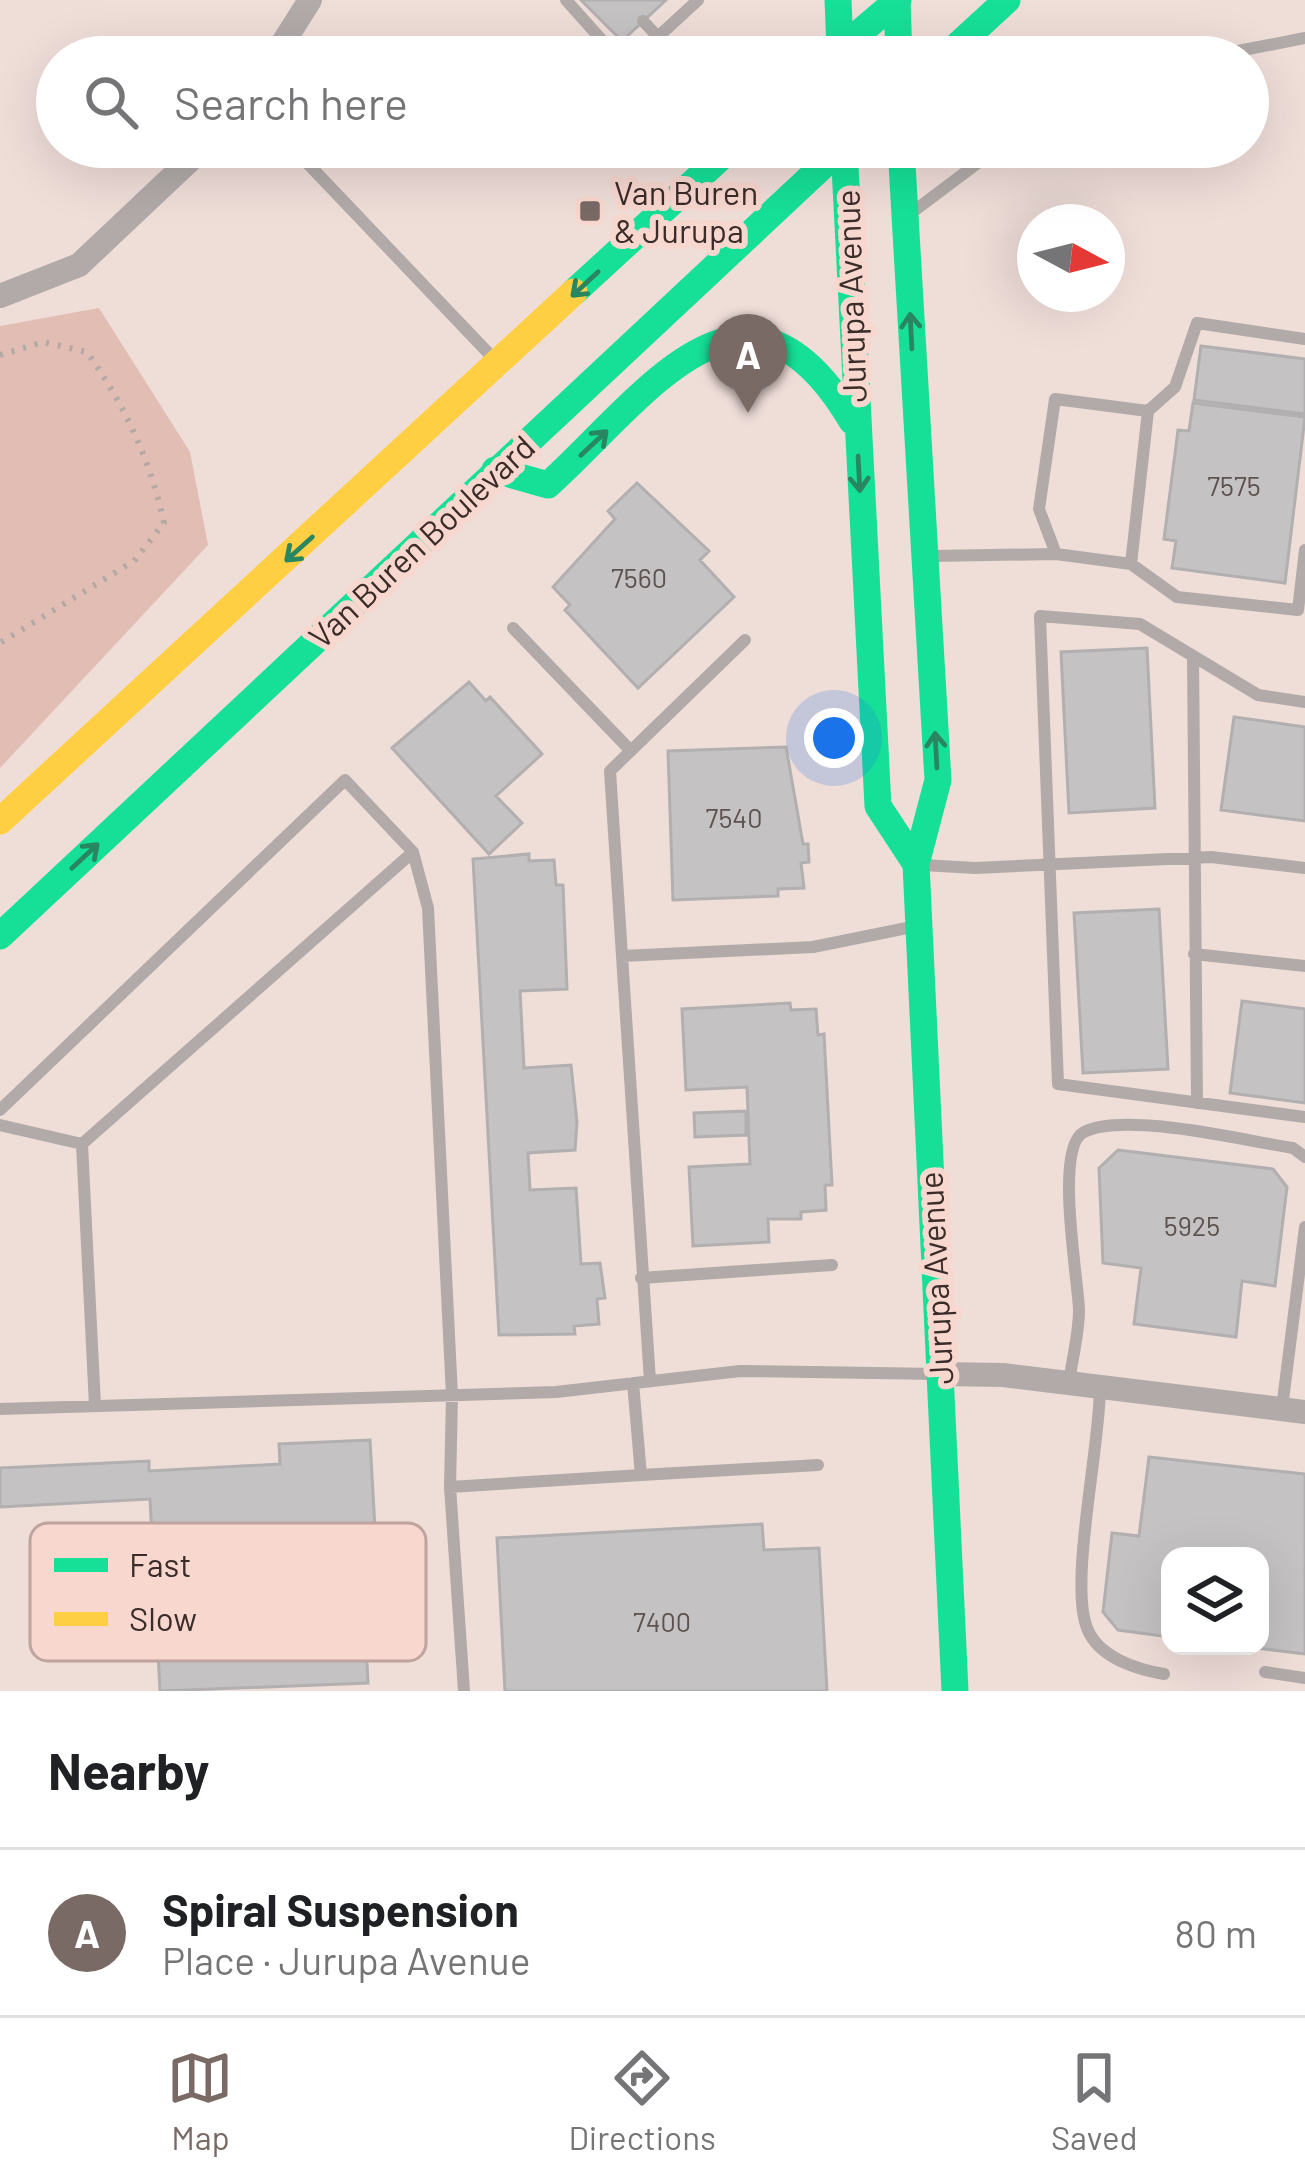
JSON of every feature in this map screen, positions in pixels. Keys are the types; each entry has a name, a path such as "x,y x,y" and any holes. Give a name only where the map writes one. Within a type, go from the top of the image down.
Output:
{"main road":[{"path":"837,36 838,0"},
{"path":"857,36 897,0"},
{"path":"897,0 898,36"},
{"path":"968,36 1007,0"},
{"path":"0,821 709,168"},
{"name":"Van Buren Boulevard","path":"0,936 820,168"},
{"name":"Jurupa Avenue","path":"844,168 878,806 916,864"},
{"name":"Jurupa Avenue","path":"902,168 938,780 916,864 955,1691"},
{"path":"495,470 548,485 694,351 741,335 788,344 810,362 856,428"}],"street":[{"path":"287,36 310,0"},
{"path":"9,294 80,265 182,168"},
{"path":"939,1374 1069,1383 1293,1411"}],"lane":[{"path":"566,0 598,36"},
{"path":"659,36 695,1"},
{"path":"643,22 657,36"},
{"path":"1269,45 1305,38"},
{"path":"312,168 499,364"},
{"path":"904,218 971,168"},
{"path":"1132,564 1148,411 1175,387 1197,323 1305,339"},
{"path":"1056,554 1039,509 1055,399 1148,411"},
{"path":"925,556 1056,554 1132,564 1177,597 1298,610 1305,550"},
{"path":"1305,702 1258,695 1140,625 1040,616 1058,1084 1305,1117"},
{"path":"513,628 631,751"},
{"path":"650,1382 610,771 745,640"},
{"path":"1193,656 1197,1102"},
{"path":"0,1110 345,780 413,851 428,908 452,1396 450,1487 464,1691"},
{"path":"82,1144 413,851"},
{"path":"916,864 1192,857 1305,868"},
{"path":"622,956 813,947 919,926"},
{"path":"1194,954 1305,966"},
{"path":"0,1125 82,1144"},
{"path":"1069,1383 1079,1313 1069,1171 1074,1141 1085,1131 1123,1125 1293,1148 1305,1157"},
{"path":"82,1144 95,1406"},
{"path":"1293,1411 1305,1227"},
{"path":"641,1278 832,1265"},
{"path":"0,1409 452,1396 633,1384 740,1371 939,1374"},
{"path":"633,1384 640,1475"},
{"path":"1100,1387 1079,1596 1088,1632 1103,1648 1131,1666 1164,1674"},
{"path":"450,1487 818,1466"},
{"path":"1265,1672 1305,1678"}],"path":[{"path":"0,355 44,342 87,352 123,403 164,523 134,560 0,644"}],"shaded area":[{"path":"99,308 190,452 208,545 0,768 0,326"}],"building":[{"path":"581,0 666,0 627,36 617,36"},
{"path":"1201,346 1305,359 1305,414 1194,400"},
{"path":"1193,403 1305,417 1285,583 1172,568 1176,541 1164,539 1178,430 1189,431"},
{"path":"637,483 709,551 700,560 734,597 638,688 565,610 570,605 553,587 615,519 608,511"},
{"path":"1147,648 1155,808 1069,813 1061,652"},
{"path":"469,682 486,701 490,697 542,754 496,796 522,823 489,854 392,748"},
{"path":"1234,717 1305,727 1305,821 1221,810"},
{"path":"786,747 803,844 808,844 809,862 801,863 804,888 778,889 778,896 673,900 668,751"},
{"path":"529,854 529,861 554,860 556,885 563,885 567,989 520,991 524,1068 571,1065 577,1122 575,1150 528,1153 530,1190 576,1188 581,1264 600,1263 605,1298 597,1299 599,1324 574,1326 575,1334 499,1335 473,859"},
{"path":"1159,909 1168,1069 1083,1073 1074,913"},
{"path":"1242,1001 1305,1009 1305,1103 1230,1093"},
{"path":"790,1003 791,1010 816,1009 818,1035 824,1034 832,1185 825,1185 826,1210 801,1212 801,1219 768,1219 769,1242 693,1246 689,1167 750,1164 747,1087 686,1090 682,1009"},
{"path":"746,1111 746,1135 695,1137 694,1113"},
{"path":"1118,1150 1273,1169 1287,1187 1275,1286 1242,1281 1236,1337 1134,1324 1141,1268 1103,1263 1099,1168"},
{"path":"370,1440 375,1523 151,1523 150,1499 0,1507 0,1468 149,1461 149,1471 280,1464 279,1444"},
{"path":"1149,1457 1305,1474 1305,1654 1269,1650 1269,1547 1161,1547 1161,1636 1118,1630 1103,1612 1112,1533 1139,1536"},
{"path":"762,1524 764,1550 819,1548 827,1691 505,1691 497,1538"},
{"path":"158,1661 367,1661 368,1683 160,1691"}],"traffic: fast":[{"path":"838,0 839,36"},
{"path":"897,0 898,36"},
{"path":"856,36 898,0"},
{"path":"968,36 1007,0"},
{"path":"574,292 709,168"},
{"path":"0,936 821,168"},
{"path":"845,168 878,806 916,864"},
{"path":"902,168 938,780 916,864 955,1691"},
{"path":"495,470 548,485 660,378 698,352 736,339 774,343 813,369 852,421"}],"traffic: slow":[{"path":"0,821 574,292"}],"place":[{"name":"Van Buren & Jurupa","path":"590,211"},
{"name":"Spiral Suspension","path":"748,413"}]}
